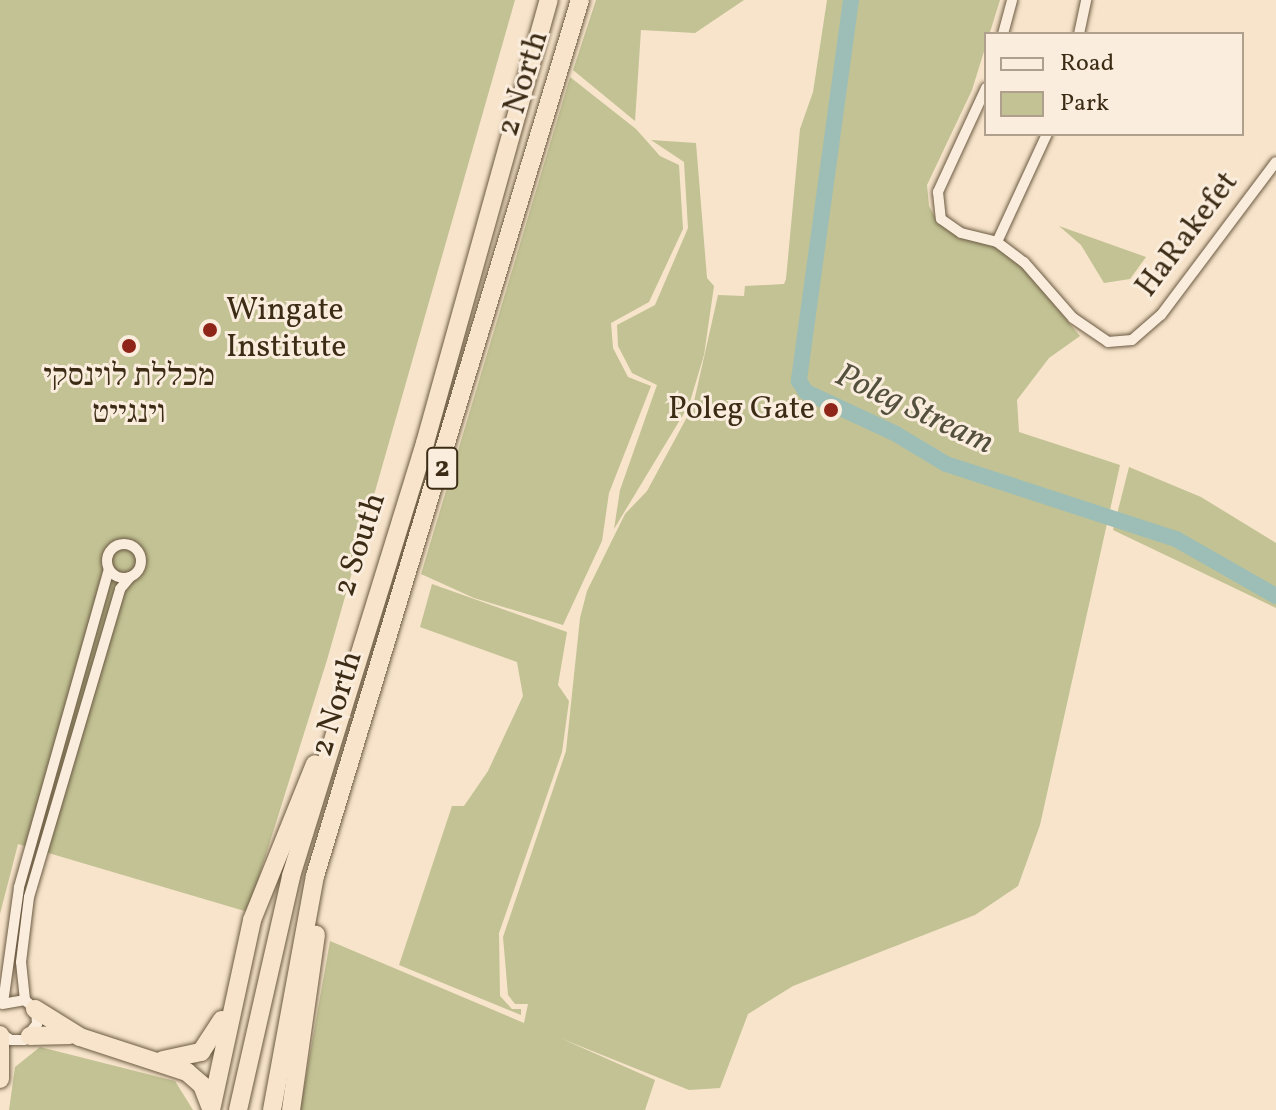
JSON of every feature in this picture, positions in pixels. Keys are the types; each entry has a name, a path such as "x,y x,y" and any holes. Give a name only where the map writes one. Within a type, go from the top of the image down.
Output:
{"highway":[{"name":"2 South","path":"238,1110 285,900 338,715 425,443 549,0"},
{"name":"2 North","path":"272,1110 315,876 580,0"},
{"path":"211,1110 232,996 260,896 338,715"},
{"path":"291,1110 321,902 352,760"},
{"path":"157,1060 201,1052 213,1040 232,996"},
{"path":"30,1005 80,1037 157,1060 195,1077 211,1110"},
{"path":"0,1034 2,1072"},
{"path":"2,1072 27,1038 80,1037"}],"street":[{"path":"1004,32 1012,0"},
{"path":"1079,32 1086,0"},
{"path":"984,93 937,200 944,225 997,242 1046,136"},
{"name":"HaRakefet","path":"997,242 1024,262 1096,337 1120,343 1138,336 1169,306 1276,162"},
{"path":"0,1034 11,1040 27,1038 37,1024 21,962 29,897 120,589 140,564 131,546 111,551 109,569 19,887 2,1005 30,1005"},
{"path":"109,569 119,577 130,577"}],"green space":[{"name":"Wingate Institute","path":"0,0 515,0 327,660 248,912 18,844 0,914"},
{"path":"596,0 744,0 695,33 641,30 635,121 573,70"},
{"path":"827,0 1000,0 990,32 984,32 984,51 972,90 927,185 929,206 938,222 992,244 1018,261 1080,336 1049,358 1017,400 1019,432 1120,465 1040,825 1018,886 975,915 793,986 748,1014 720,1088 689,1090 560,1038 655,1080 645,1110 300,1110 330,941 524,1023 528,1004 515,1004 508,995 503,937 566,751 580,618 587,591 625,514 647,491 693,406 718,295 744,296 745,286 784,284 800,129 813,92"},
{"path":"570,77 636,129 660,156 679,165 683,229 649,302 611,323 613,348 628,377 651,386 609,493 602,541 563,625 474,598 421,574"},
{"path":"651,140 696,143 707,278 714,286 704,355 689,405 614,529 620,490 657,385 632,373 618,346 617,325 655,305 688,228 684,162"},
{"path":"1059,226 1146,257 1130,279 1104,283 1081,245"},
{"path":"1129,467 1201,497 1276,543 1276,608 1113,530"},
{"path":"432,584 567,632 558,685 569,701 562,752 499,933 500,996 512,1009 521,1009 521,1015 399,965 452,806 464,806 488,771 523,696 517,662 420,627"},
{"path":"40,1047 175,1081 193,1110 9,1110 15,1067"}],"waterway":[{"name":"Poleg Stream","path":"851,0 799,381 806,392 896,434 946,464 1176,539 1276,596"}],"place":[{"name":"Wingate Institute","path":"210,330"},
{"name":"מכללת לוינסקי וינגייט","path":"129,346"},
{"name":"Poleg Gate","path":"831,410"}]}
